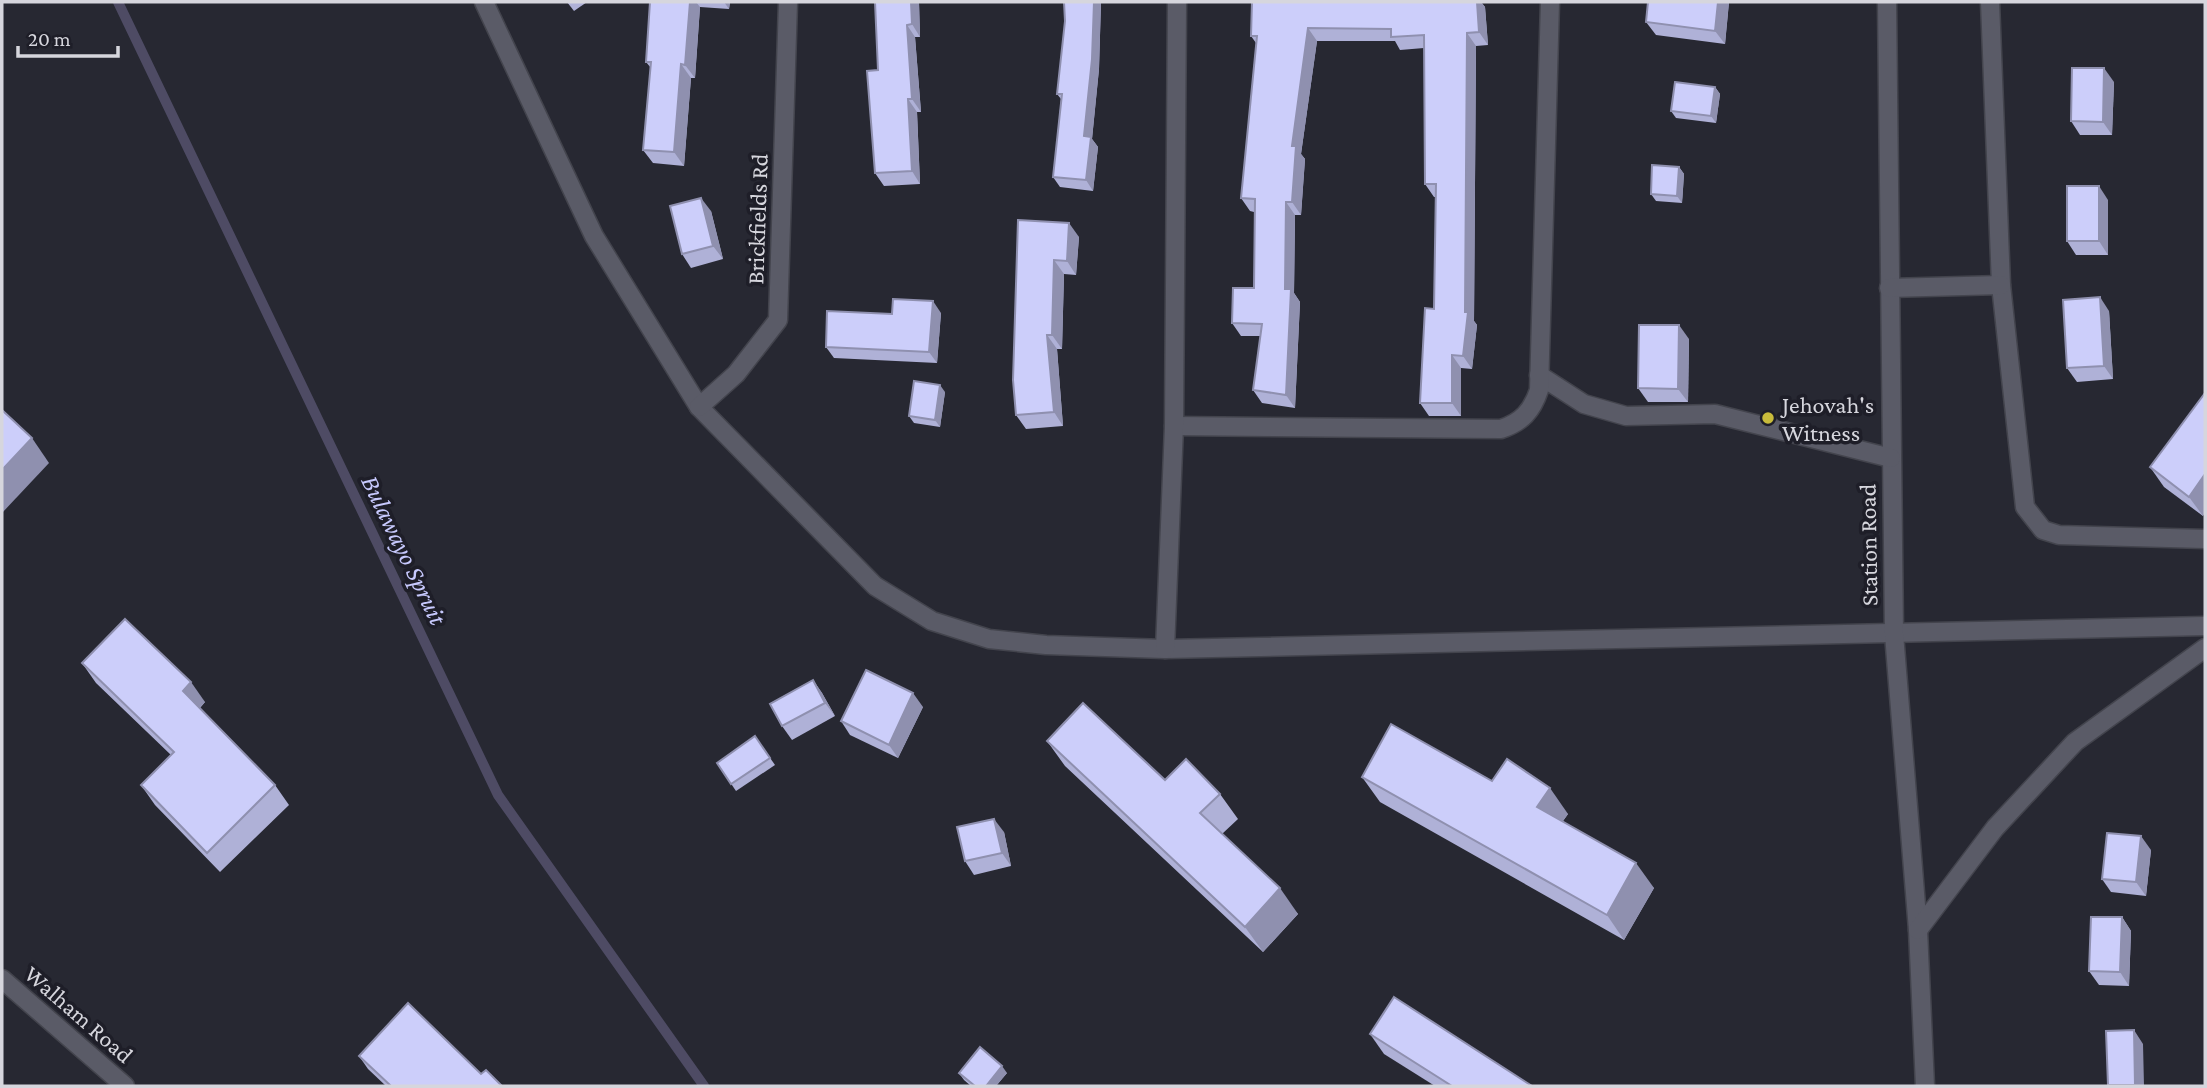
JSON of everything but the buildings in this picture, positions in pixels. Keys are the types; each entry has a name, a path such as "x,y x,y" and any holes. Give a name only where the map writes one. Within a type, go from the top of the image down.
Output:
{"street":[{"path":"484,2 594,236 699,407 875,586 932,621 989,639 1046,645 1165,649 2205,626"},
{"name":"Brickfields Rd","path":"699,407 736,374 778,320 788,2"},
{"path":"1165,649 1174,426 1177,2"},
{"path":"1174,426 1501,429 1522,420 1534,405 1539,390 1550,2"},
{"name":"Station Road","path":"1887,2 1894,634 1918,930 1925,1086"},
{"path":"1990,2 2001,285 2023,497 2029,516 2043,530 2059,536 2205,539"},
{"path":"1889,288 2001,285"},
{"path":"1539,375 1584,404 1626,416 1715,414 1891,458"},
{"path":"1918,930 1994,828 2075,742 2205,648"},
{"name":"Walham Road","path":"2,979 125,1086"}],"waterway":[{"name":"Bulawayo Spruit","path":"118,2 498,795 704,1086"}],"place":[{"name":"Jehovah's Witness","path":"1768,418"}]}
